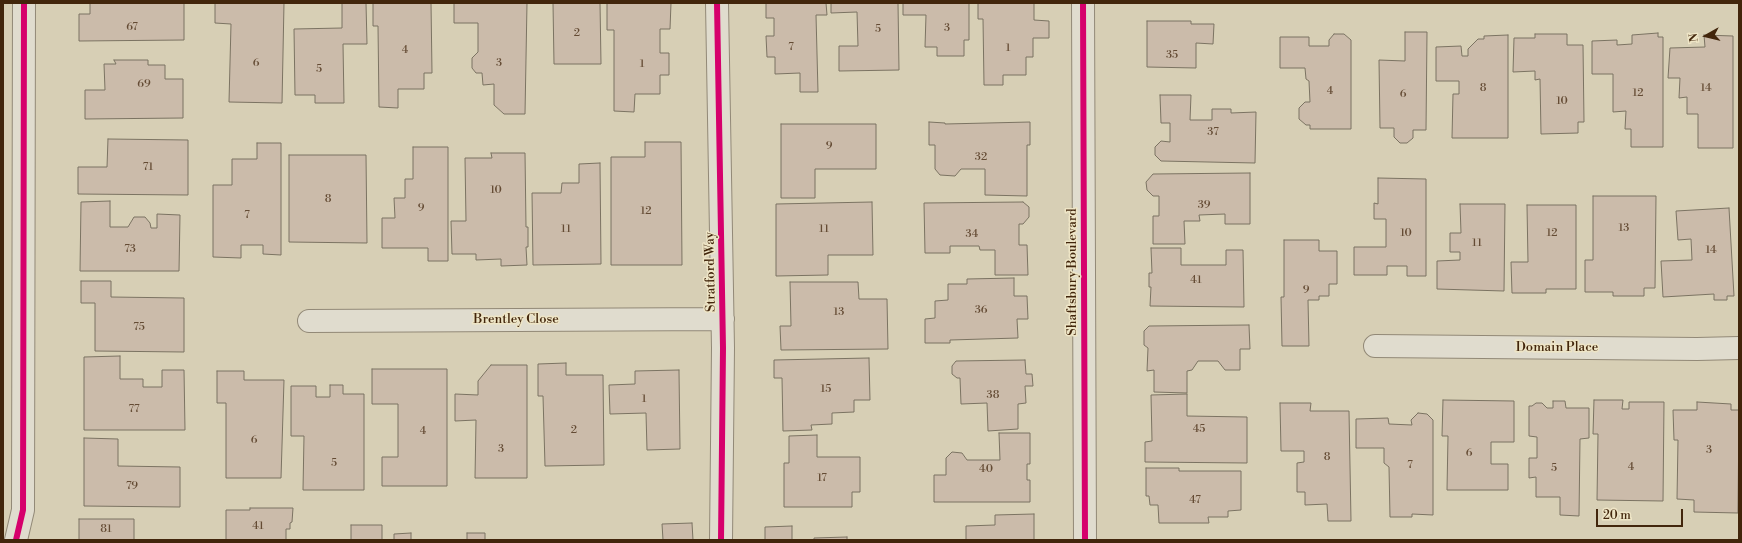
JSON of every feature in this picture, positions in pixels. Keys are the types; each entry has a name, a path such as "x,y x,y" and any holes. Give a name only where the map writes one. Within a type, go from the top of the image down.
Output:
{"street":[{"path":"16,540 23,510 24,3"},
{"name":"Stratford Way","path":"717,3 723,319 721,540"},
{"name":"Shaftsbury Boulevard","path":"1083,3 1085,540"},
{"name":"Brentley Close","path":"309,321 723,319"},
{"name":"Domain Place","path":"1375,346 1698,349 1739,348"}],"building":[{"path":"90,3 184,3 184,40 79,41 79,14 90,14"},
{"path":"215,3 284,3 282,103 229,102 231,24 215,23"},
{"path":"342,3 366,3 367,44 343,44 344,103 315,103 315,95 295,95 294,29 342,28"},
{"path":"373,3 431,3 432,73 424,73 424,89 398,89 398,108 379,107 378,26 373,26"},
{"path":"454,3 527,3 525,114 504,114 494,105 494,84 483,85 482,73 476,73 472,68 472,58 478,52 478,23 454,23"},
{"path":"553,3 600,3 601,64 554,64"},
{"path":"607,3 671,3 670,29 660,29 660,53 669,53 669,75 660,75 660,94 635,94 634,112 614,111 614,30 607,30"},
{"path":"766,3 826,3 827,15 816,15 818,92 800,92 800,73 775,74 775,57 767,57 766,36 774,36 774,18 766,18"},
{"path":"831,3 898,3 899,70 839,71 839,46 858,46 857,12 831,13"},
{"path":"903,3 969,3 969,40 964,40 964,56 937,56 937,47 925,47 926,15 903,15"},
{"path":"978,3 1034,3 1034,20 1049,21 1049,38 1033,38 1033,57 1026,57 1026,75 1003,75 1003,85 984,85 983,19 978,19"},
{"path":"1147,21 1191,21 1191,24 1214,24 1213,44 1196,43 1196,68 1147,67"},
{"path":"1405,32 1427,32 1426,130 1413,130 1413,138 1407,143 1400,143 1394,137 1394,128 1380,128 1379,60 1405,61"},
{"path":"1658,33 1658,37 1663,37 1663,147 1631,147 1631,129 1625,129 1626,111 1613,112 1613,74 1592,74 1592,41 1617,40 1617,45 1632,44 1632,35"},
{"path":"1334,34 1344,34 1351,40 1351,129 1310,129 1310,125 1306,125 1299,119 1299,108 1305,102 1310,102 1309,81 1306,79 1305,68 1280,68 1280,37 1309,37 1309,46 1329,46 1329,40"},
{"path":"1535,34 1567,34 1567,45 1583,45 1584,122 1578,122 1578,133 1541,134 1540,79 1535,80 1535,71 1513,72 1514,38 1535,38"},
{"path":"1508,35 1508,138 1452,138 1453,94 1459,94 1459,81 1436,81 1436,47 1461,46 1462,56 1468,56 1468,49 1478,39 1484,39 1484,36"},
{"path":"1704,35 1733,36 1733,148 1698,148 1698,114 1687,114 1687,97 1679,98 1680,78 1668,78 1670,48 1705,47"},
{"path":"114,60 148,60 148,65 165,65 165,79 183,79 183,118 85,119 85,90 105,90 104,64 116,64"},
{"path":"1160,95 1191,95 1190,120 1212,120 1212,109 1231,109 1231,113 1256,112 1255,163 1161,161 1155,155 1155,147 1161,141 1170,142 1170,123 1161,123"},
{"path":"929,122 945,124 1030,122 1030,145 1027,145 1027,196 985,195 985,169 961,169 955,176 940,175 935,169 935,145 929,145"},
{"path":"781,124 876,124 876,169 815,169 815,198 781,198"},
{"path":"108,139 188,140 188,195 78,194 78,167 107,167"},
{"path":"645,142 681,142 682,265 611,265 611,157 645,157"},
{"path":"257,143 281,143 281,255 263,254 263,245 241,245 241,258 213,257 213,185 232,185 232,159 257,159"},
{"path":"413,147 448,147 448,261 428,261 428,248 382,248 382,218 395,218 394,198 405,198 405,179 413,179"},
{"path":"491,153 525,153 526,227 528,227 528,247 526,247 527,265 501,266 501,259 476,260 476,254 452,254 451,221 466,221 465,158 492,158"},
{"path":"289,155 366,155 367,243 289,242"},
{"path":"600,163 601,264 533,265 532,193 561,193 562,183 579,183 579,164"},
{"path":"1250,173 1250,224 1225,224 1225,214 1199,215 1200,221 1184,221 1185,244 1153,244 1153,216 1159,216 1159,196 1153,196 1147,190 1146,182 1153,174"},
{"path":"1378,178 1426,179 1426,276 1407,276 1407,266 1387,266 1387,275 1354,275 1354,247 1386,247 1386,219 1374,219 1374,203 1378,204"},
{"path":"1593,196 1656,196 1655,288 1644,288 1644,296 1613,296 1613,292 1585,292 1585,260 1593,260"},
{"path":"110,201 110,227 128,227 134,217 145,217 150,223 151,228 157,228 157,214 180,215 179,271 80,271 81,202"},
{"path":"872,202 873,255 828,255 828,275 776,276 776,204"},
{"path":"1023,202 1029,207 1029,217 1023,224 1019,224 1019,245 1027,245 1028,275 995,275 995,250 980,250 979,246 950,246 950,253 925,253 924,203"},
{"path":"1460,204 1505,204 1504,291 1437,289 1437,261 1460,260 1460,252 1450,252 1450,233 1461,233"},
{"path":"1527,205 1576,205 1576,289 1546,289 1546,293 1512,293 1511,262 1528,262"},
{"path":"1729,208 1734,296 1727,296 1727,300 1714,300 1714,294 1663,297 1661,261 1692,260 1691,239 1678,240 1676,211"},
{"path":"1284,240 1319,240 1319,251 1337,251 1337,284 1329,284 1329,296 1319,296 1319,300 1308,300 1309,346 1282,346 1281,297 1284,297"},
{"path":"1151,248 1181,248 1181,265 1226,265 1226,250 1243,250 1244,307 1150,306 1151,287 1149,287 1149,273 1152,273"},
{"path":"1014,278 1014,296 1027,296 1028,319 1017,319 1018,338 950,340 950,343 925,343 925,319 935,318 935,301 948,300 948,284 967,284 967,279"},
{"path":"81,281 111,281 111,297 184,298 184,352 95,351 95,303 81,303"},
{"path":"790,282 858,282 859,299 887,299 888,349 781,350 780,326 791,326"},
{"path":"1249,325 1250,349 1240,349 1240,370 1225,370 1218,361 1198,361 1192,370 1187,371 1187,393 1154,392 1154,370 1147,371 1148,348 1144,345 1144,331 1149,326"},
{"path":"120,356 120,379 143,379 143,387 162,387 162,370 184,370 185,430 84,430 84,357"},
{"path":"869,358 870,400 854,400 854,412 832,413 832,424 811,425 812,430 783,431 782,378 774,378 774,360"},
{"path":"1025,360 1026,374 1032,374 1033,386 1025,386 1026,403 1018,404 1018,429 988,431 987,403 961,404 960,378 957,378 952,374 952,366 956,361"},
{"path":"566,363 566,375 603,375 604,465 545,466 543,396 538,396 538,364"},
{"path":"491,365 527,365 527,478 475,478 476,420 455,421 455,394 478,395 478,381"},
{"path":"372,369 447,369 447,486 382,486 382,457 398,457 398,404 372,404"},
{"path":"679,370 680,449 647,450 646,413 610,414 609,385 635,384 635,371"},
{"path":"217,371 244,371 244,380 284,380 281,478 226,478 226,403 217,403"},
{"path":"330,385 343,385 343,394 364,394 364,490 303,490 304,436 291,436 291,386 316,386 316,397 330,397"},
{"path":"1187,394 1187,416 1247,417 1247,463 1145,462 1145,442 1152,441 1151,395"},
{"path":"1443,400 1514,401 1514,442 1491,442 1491,464 1508,464 1508,490 1447,490 1448,436 1442,436"},
{"path":"1594,400 1623,400 1622,409 1629,409 1629,402 1664,402 1663,501 1597,500 1598,434 1593,434"},
{"path":"1553,401 1565,401 1566,408 1589,408 1589,438 1580,439 1579,516 1560,515 1560,497 1536,497 1536,477 1529,478 1529,458 1537,458 1537,437 1529,436 1529,406 1536,403 1542,403 1547,408 1553,408"},
{"path":"1697,402 1731,404 1731,410 1739,410 1738,513 1694,512 1694,500 1677,499 1678,440 1674,440 1673,410 1697,410"},
{"path":"1280,403 1311,403 1310,411 1349,411 1351,521 1328,521 1327,504 1305,505 1305,492 1297,492 1297,463 1304,462 1304,451 1281,451"},
{"path":"1418,413 1427,414 1433,420 1433,515 1412,514 1412,517 1390,517 1389,467 1384,463 1384,448 1356,448 1356,419 1388,418 1389,424 1412,425 1411,420"},
{"path":"999,433 1030,433 1030,464 1027,464 1027,480 1030,480 1030,502 934,502 934,475 946,475 946,458 952,452 962,453 967,460 1000,460"},
{"path":"817,435 817,457 860,457 860,492 852,492 852,507 784,507 784,463 789,463 789,436"},
{"path":"84,438 118,439 118,466 180,467 180,507 84,506"},
{"path":"1146,468 1179,468 1179,471 1241,471 1241,510 1228,511 1228,517 1208,517 1209,523 1159,523 1158,505 1150,505 1149,496 1146,496"},
{"path":"250,508 293,508 290,529 286,529 286,540 226,540 226,510 250,510"},
{"path":"1034,514 1034,540 966,540 966,526 995,525 995,515"},
{"path":"79,519 134,519 134,540 79,540"},
{"path":"692,523 693,540 663,540 662,524"},
{"path":"351,525 382,525 382,540 351,540"},
{"path":"792,526 792,540 765,540 765,527"},
{"path":"411,533 411,540 394,540 394,534"},
{"path":"467,533 485,533 485,540 467,540"},
{"path":"847,537 847,540 814,540 814,538"}],"cycle path":[{"path":"16,540 23,510 24,3"},
{"path":"717,3 723,348 721,540"},
{"path":"1083,3 1085,540"}]}
